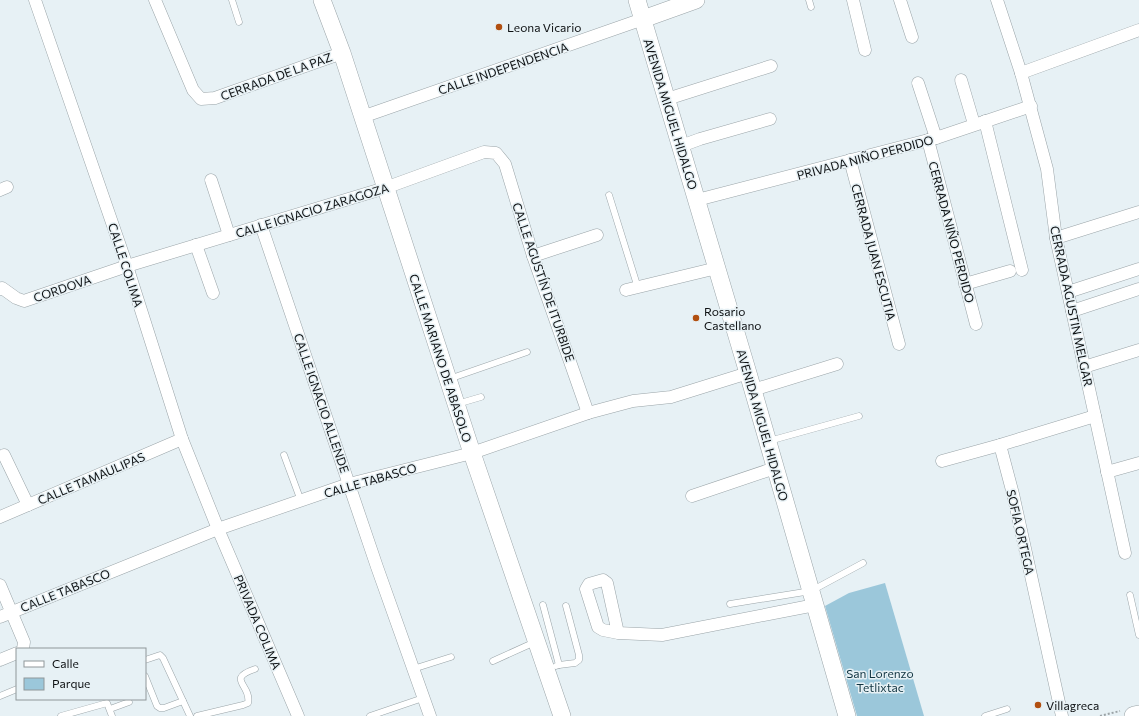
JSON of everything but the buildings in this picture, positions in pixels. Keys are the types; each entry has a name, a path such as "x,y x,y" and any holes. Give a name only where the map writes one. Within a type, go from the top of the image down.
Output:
{"main road":[{"path":"1134,716 1139,715"}],"street":[{"name":"CALLE COLIMA","path":"35,0 127,266 182,439 218,529"},
{"name":"CERRADA DE LA PAZ","path":"155,0 192,90 201,99 214,98 342,53"},
{"name":"CALLE MARIANO DE ABASOLO","path":"322,0 342,53 456,405 536,642 552,667 562,716"},
{"name":"AVENIDA MIGUEL HIDALGO","path":"638,0 847,716"},
{"path":"643,19 696,0"},
{"path":"853,0 865,50"},
{"path":"900,0 912,37"},
{"name":"CERRADA AGUSTIN MELGAR","path":"997,0 1031,106 1047,169 1056,238 1125,554"},
{"name":"CALLE INDEPENDENCIA","path":"362,117 643,19"},
{"path":"1021,73 1139,30"},
{"path":"667,99 771,66"},
{"path":"961,80 980,123 1016,270 965,284"},
{"name":"CERRADA NIÑO PERDIDO","path":"918,83 965,284 976,324"},
{"name":"PRIVADA NIÑO PERDIDO","path":"697,200 932,139 1031,106"},
{"path":"681,146 770,119"},
{"name":"CALLE IGNACIO ZARAGOZA","path":"127,266 385,188 484,152 496,153"},
{"name":"CALLE AGUSTÍN DE ITURBIDE","path":"496,153 505,164 533,256 588,413"},
{"name":"CERRADA JUAN ESCUTIA","path":"850,160 899,344"},
{"path":"211,180 229,235"},
{"path":"1056,238 1139,212"},
{"name":"CALLE IGNACIO ALLENDE","path":"261,225 430,716"},
{"path":"533,256 597,235"},
{"path":"196,245 213,293"},
{"name":"CORDOVA","path":"1,286 16,298 24,301 127,266"},
{"path":"632,289 717,268"},
{"path":"1068,292 1139,268"},
{"path":"1072,311 1139,289"},
{"path":"1084,367 1139,350"},
{"path":"753,390 837,364"},
{"name":"CALLE TABASCO","path":"0,617 218,529 350,484 472,453 588,413 633,401 671,398 748,373"},
{"path":"942,461 1095,416"},
{"name":"CALLE TAMAULIPAS","path":"0,517 182,439"},
{"name":"SOFIA ORTEGA","path":"1000,445 1062,716"},
{"path":"4,455 28,505"},
{"path":"1107,472 1139,464"},
{"path":"692,496 775,468"},
{"name":"PRIVADA COLIMA","path":"218,529 298,716"},
{"path":"0,585 24,642 23,648"},
{"path":"618,633 662,635 813,598"},
{"path":"0,660 16,653"}],"lane":[{"path":"232,0 239,22"},
{"path":"809,0 811,7"},
{"path":"609,195 632,289"},
{"path":"448,380 527,352"},
{"path":"456,405 481,398"},
{"path":"768,442 859,416"},
{"path":"284,455 301,501"},
{"path":"730,604 813,598 863,564"},
{"path":"1130,595 1139,635"},
{"path":"544,605 552,667 575,663 579,660 566,606"},
{"path":"492,662 536,642"},
{"path":"146,660 160,655 163,658 190,716"},
{"path":"413,669 451,657"},
{"path":"197,716 248,703 249,698 241,680 241,675 255,669"},
{"path":"146,678 160,708 183,701"},
{"path":"0,696 16,689"},
{"path":"370,716 383,714 423,698"},
{"path":"61,716 104,703 107,703 111,713 129,702"},
{"path":"985,716 1007,709"}],"path":[{"path":"1100,716 1114,712"}],"green space":[{"name":"San Lorenzo Tetlixtac","path":"885,583 924,716 857,716 825,606 849,593"}],"place":[{"name":"Leona Vicario","path":"499,27"},
{"name":"Rosario Castellano","path":"696,318"},
{"name":"Villagreca","path":"1038,705"}]}
